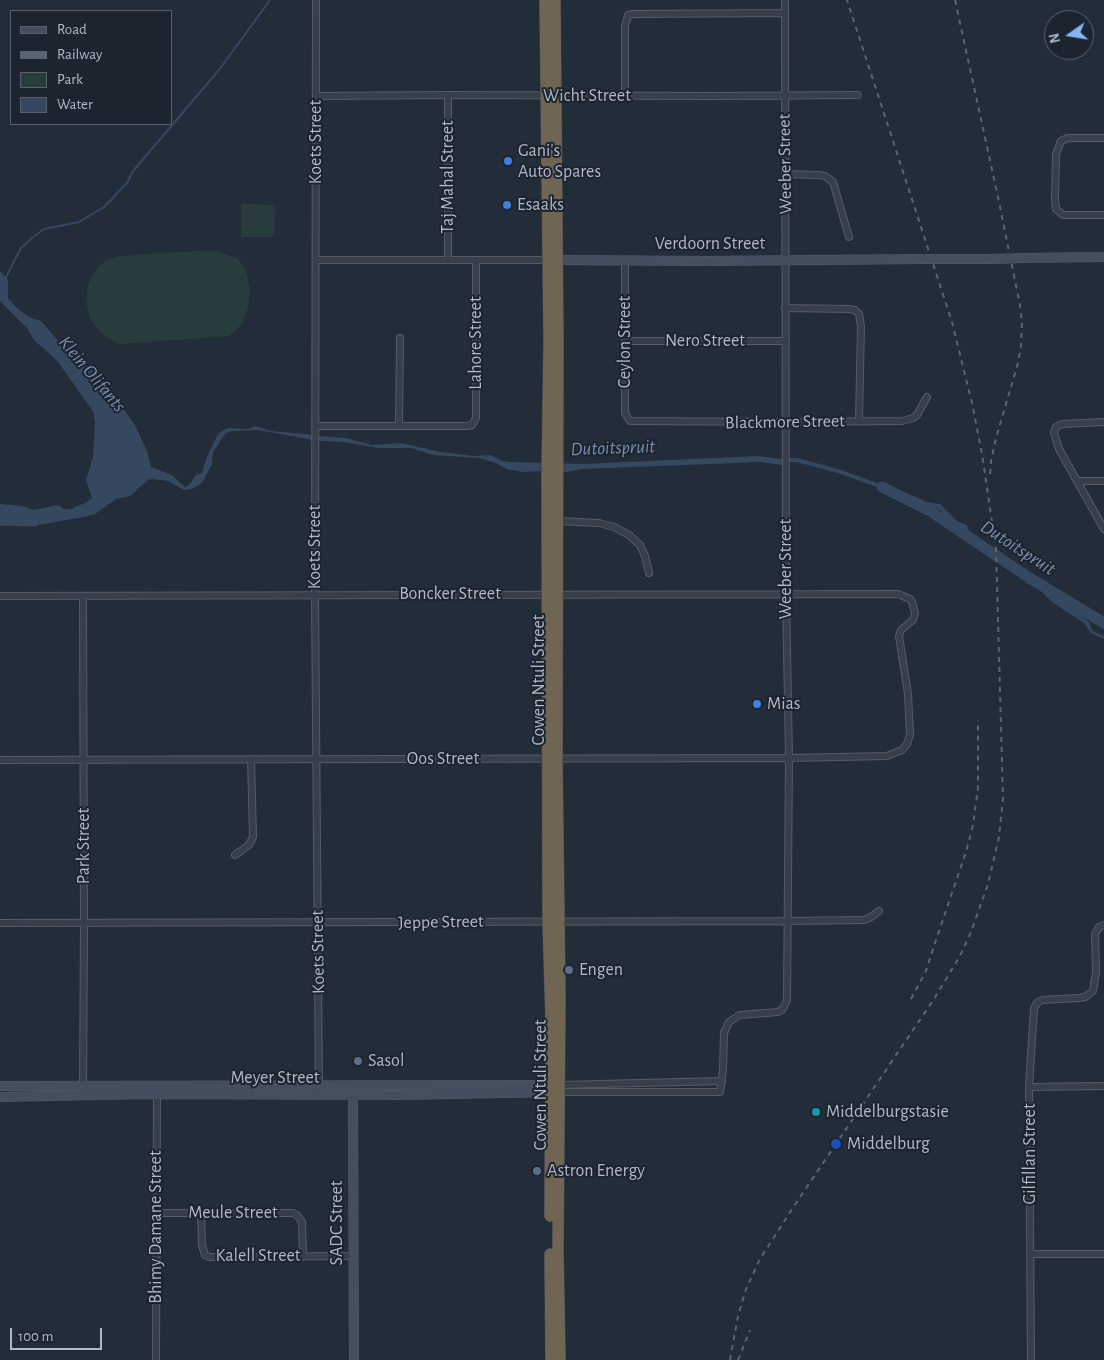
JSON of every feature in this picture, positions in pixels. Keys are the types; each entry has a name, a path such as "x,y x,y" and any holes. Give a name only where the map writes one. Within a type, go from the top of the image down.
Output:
{"highway":[{"name":"Cowen Ntuli Street","path":"545,0 550,96 553,260 553,921 551,1020 555,1089 560,1360"},
{"name":"Cowen Ntuli Street","path":"550,96 554,0"},
{"name":"Cowen Ntuli Street","path":"552,477 557,521 552,594"},
{"name":"Cowen Ntuli Street","path":"551,1360 555,1089"}],"main road":[{"name":"Verdoorn Street","path":"553,260 708,261 1104,257"},
{"path":"0,1086 319,1089"},
{"name":"Meyer Street","path":"0,1097 319,1089 555,1089"},
{"name":"SADC Street","path":"353,1090 354,1360"}],"street":[{"name":"Koets Street","path":"316,0 315,594 319,1089"},
{"name":"Weeber Street","path":"720,1092 724,1034 729,1022 740,1015 778,1012 786,1005 788,993 789,758 786,594 785,0"},
{"path":"625,96 625,26 628,16 633,14 785,13"},
{"name":"Taj Mahal Street","path":"448,95 448,259"},
{"name":"Wicht Street","path":"316,96 858,95"},
{"path":"1104,138 1068,138 1061,141 1056,154 1055,200 1056,209 1064,215 1104,215"},
{"path":"785,174 819,175 833,182 849,237"},
{"name":"Verdoorn Street","path":"316,260 553,260"},
{"name":"Lahore Street","path":"400,426 467,426 472,424 476,418 476,260"},
{"name":"Ceylon Street","path":"625,260 625,413 630,421"},
{"path":"785,308 849,309 858,312 861,326 859,421"},
{"path":"316,429 400,426 400,338"},
{"name":"Nero Street","path":"625,342 786,341"},
{"name":"Blackmore Street","path":"630,421 786,422 907,420 917,414 927,397"},
{"path":"1104,422 1062,424 1056,427 1054,431 1056,442 1104,529"},
{"path":"1077,481 1104,481"},
{"path":"557,521 599,523 614,527 629,536 640,546 645,556 649,573"},
{"name":"Boncker Street","path":"0,596 900,594 906,596 912,602 915,613 913,620 901,630 899,636 908,694 910,729 907,744 902,750 887,756"},
{"name":"Park Street","path":"83,596 83,1096"},
{"name":"Oos Street","path":"0,760 789,758 887,756"},
{"path":"235,855 249,845 253,837 251,760"},
{"name":"Jeppe Street","path":"0,923 864,920 871,918 879,911"},
{"name":"Gilfillan Street","path":"1031,1360 1029,1087 1032,1024 1036,1004 1042,1000 1079,998 1089,995 1094,986 1095,979 1095,934 1099,927 1104,925"},
{"name":"Meyer Street","path":"555,1089 722,1082"},
{"path":"1029,1087 1104,1086"},
{"name":"Meyer Street","path":"555,1089 720,1092"},
{"name":"Bhimy Damane Street","path":"156,1360 157,1094"},
{"name":"Kalell Street","path":"201,1213 202,1245 205,1255 210,1257 354,1256"},
{"name":"Meule Street","path":"156,1214 297,1215 302,1222 302,1257"},
{"path":"1030,1254 1104,1254"}],"green space":[{"path":"241,204 275,205 274,237 241,237"},
{"path":"213,250 237,258 246,270 250,289 248,308 242,324 229,336 121,344 109,339 99,331 90,318 87,306 87,290 91,277 99,266 108,259 120,256"}],"water":[{"path":"0,271 8,280 8,298 17,308 29,317 41,321 60,343 103,380 135,425 147,451 151,467 172,475 185,487 189,485 196,475 202,473 206,459 217,436 228,428 248,429 256,426 271,431 315,435 314,440 258,430 232,431 225,434 213,452 212,464 202,483 192,489 184,490 168,481 152,479 148,480 130,496 116,499 95,514 84,517 37,525 22,523 17,518 0,515 0,504 22,506 34,510 58,505 64,509 71,509 92,498 86,480 93,457 95,423 94,414 90,407 58,362 35,341 27,328 0,301"},
{"path":"319,436 346,438 372,445 401,443 440,452 474,456 491,455 502,461 511,462 582,464 758,456 782,459 797,458 838,469 926,502 940,504 957,521 967,525 968,531 950,520 940,510 841,474 797,462 782,465 761,462 581,469 567,472 555,470 523,472 507,469 496,463 479,458 433,455 411,448 378,448 344,442 319,441"},
{"path":"1030,576 1056,599 1089,622 1092,631 1104,636 1104,639 1091,633 1084,623 1052,602 1040,590 1026,583"}],"waterway":[{"path":"5,279 21,248 32,238 44,229 79,222 104,207 127,183 133,171 219,70 270,0"},
{"name":"Dutoitspruit","path":"882,487 930,511 1028,577 1104,623"},
{"name":"Klein Olifants","path":"0,520 34,521"}],"railway":[{"path":"730,1360 738,1316 746,1289 760,1259 934,999 960,956 971,932 988,884 999,837 1003,798 996,549 982,454 972,403 952,322 847,0"},
{"path":"955,0 998,197 1022,322 1018,363 996,438 990,476"},
{"path":"911,999 926,971 966,852 973,825 978,788 978,720"},
{"path":"738,1360 750,1330"}],"place":[{"name":"Gani's Auto Spares","path":"508,161"},
{"name":"Esaaks","path":"507,205"},
{"name":"Mias","path":"757,704"},
{"name":"Engen","path":"569,970"},
{"name":"Sasol","path":"358,1061"},
{"name":"Middelburgstasie","path":"816,1112"},
{"name":"Middelburg","path":"836,1144"},
{"name":"Astron Energy","path":"537,1171"}]}
